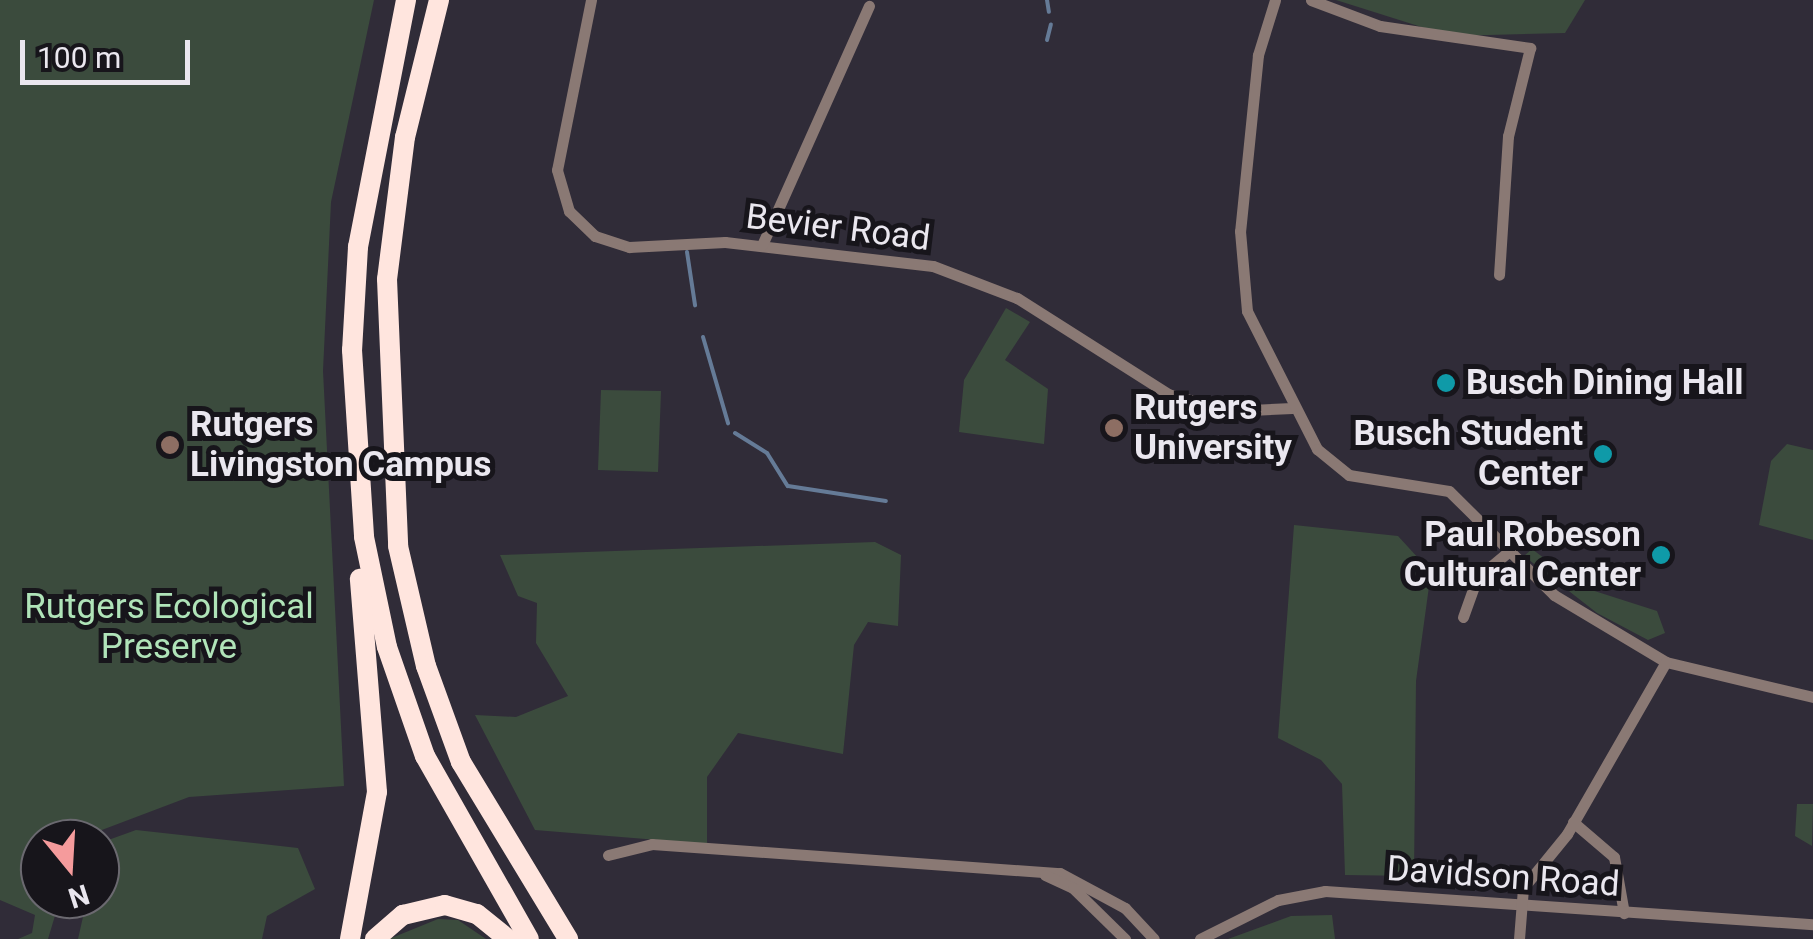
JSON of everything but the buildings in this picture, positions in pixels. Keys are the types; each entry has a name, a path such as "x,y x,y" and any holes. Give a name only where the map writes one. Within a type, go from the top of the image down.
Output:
{"highway":[{"path":"350,939 377,792 355,539 360,498 358,247 406,0"},
{"path":"439,0 405,137 387,278 386,422 398,546 426,666 462,762 568,939"},
{"path":"360,498 406,707 470,848 530,939"},
{"path":"376,939 412,911 444,905 484,918 508,939"}],"street":[{"name":"Bevier Road","path":"592,0 558,163 569,211 616,245 762,246 949,270 1036,308 1168,394 1230,411 1292,408"},
{"path":"1275,0 1258,55 1240,231 1248,310 1292,408 1334,466 1437,484 1506,553 1580,613 1666,662 1813,697"},
{"path":"1311,0 1380,26 1530,48 1508,136 1499,275"},
{"path":"762,246 869,6"},
{"path":"1463,617 1477,578 1506,553"},
{"path":"1519,939 1523,888 1573,822 1666,662"},
{"path":"1573,822 1614,857 1624,913"},
{"path":"608,855 652,844 1042,874 1096,888 1154,939"},
{"path":"1042,874 1073,888 1125,939"},
{"name":"Davidson Road","path":"1200,939 1256,908 1325,891 1813,924"}],"green space":[{"name":"Rutgers Ecological Preserve","path":"0,0 374,0 331,202 323,371 344,786 189,797 120,823 120,819 20,819 20,909 0,900"},
{"path":"1336,0 1585,0 1565,33 1450,36"},
{"path":"1006,308 1030,322 1005,360 1048,389 1044,444 959,432 964,380"},
{"path":"601,390 661,391 658,472 598,470"},
{"path":"1787,444 1813,450 1813,540 1759,525 1771,461"},
{"path":"1294,525 1398,536 1431,572 1416,681 1414,876 1345,875 1342,784 1321,760 1278,738"},
{"path":"875,542 901,555 898,626 868,622 854,645 843,754 738,733 707,777 707,844 535,830 475,715 516,717 568,696 536,643 537,603 518,596 500,555"},
{"path":"1532,549 1582,587 1657,611 1665,633 1648,640 1597,613 1524,556"},
{"path":"1797,804 1813,804 1812,846 1795,836"},
{"path":"136,830 298,848 315,889 267,916 262,939 78,939 82,919 120,919 120,836"},
{"path":"1332,915 1335,939 1228,939 1291,916"},
{"name":"Rutgers Ecological Preserve","path":"34,919 54,919 48,939 18,939 32,933"},
{"path":"438,919 458,920 486,939 389,939"}],"waterway":[{"path":"1047,0 1049,12"},
{"path":"1047,40 1051,24"},
{"path":"687,252 695,305"},
{"path":"703,337 728,423"},
{"path":"735,433 767,453 788,486 886,501"}],"place":[{"name":"Busch Dining Hall","path":"1446,383"},
{"name":"Rutgers University","path":"1114,428"},
{"name":"Rutgers Livingston Campus","path":"170,445"},
{"name":"Busch Student Center","path":"1603,454"},
{"name":"Paul Robeson Cultural Center","path":"1661,555"}]}
